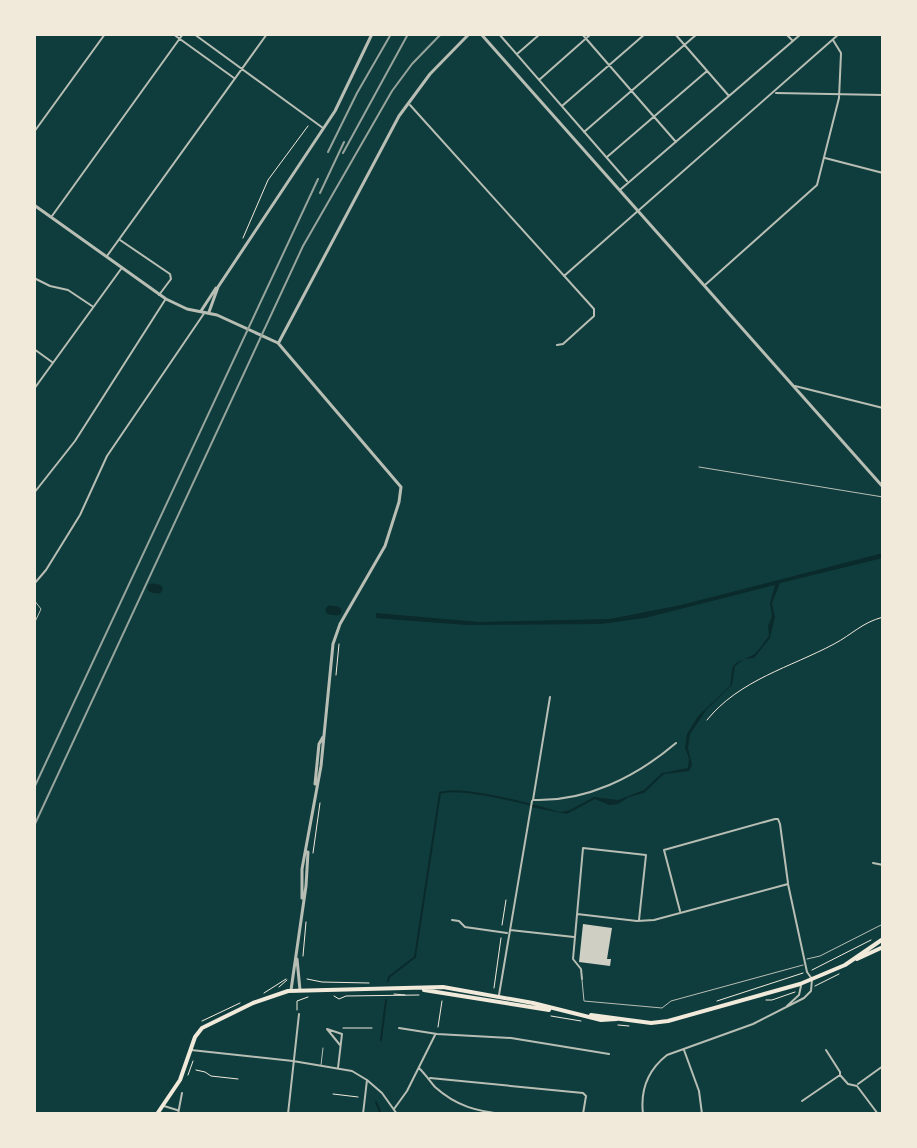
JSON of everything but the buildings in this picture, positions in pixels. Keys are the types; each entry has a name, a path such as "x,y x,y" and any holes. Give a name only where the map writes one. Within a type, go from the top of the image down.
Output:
{"main road":[{"path":"157,1114 184,1073 197,1034 213,1021 291,990 443,987 601,1020 651,1023 800,984 854,959 883,939"},
{"path":"854,959 883,947"},
{"path":"414,989 498,997 540,1011"},
{"path":"473,996 540,1011 555,1010"}],"street":[{"path":"34,132 105,34"},
{"path":"173,34 235,78"},
{"path":"51,217 183,34"},
{"path":"194,34 324,129"},
{"path":"106,257 267,34"},
{"path":"34,584 80,515 107,456 324,129 347,90 372,34"},
{"path":"278,343 382,145 430,74 469,34"},
{"path":"481,34 883,487"},
{"path":"499,34 627,182"},
{"path":"516,54 540,34"},
{"path":"582,34 677,143"},
{"path":"539,80 591,34"},
{"path":"562,106 645,34"},
{"path":"675,34 730,96"},
{"path":"584,132 697,34"},
{"path":"786,34 793,41"},
{"path":"619,190 801,34"},
{"path":"564,276 839,34"},
{"path":"704,286 815,188 839,94 841,53 833,40"},
{"path":"607,158 707,71"},
{"path":"773,92 883,95"},
{"path":"408,103 596,312 563,344 557,345"},
{"path":"824,158 883,173"},
{"path":"34,205 166,299 278,343 390,473 401,491 381,554 336,633 291,990"},
{"path":"119,239 170,274 171,279 159,295"},
{"path":"34,389 122,268"},
{"path":"34,278 74,293 93,307"},
{"path":"205,312 212,291 218,287"},
{"path":"34,493 75,441 166,299"},
{"path":"34,349 53,363"},
{"path":"794,386 883,408"},
{"path":"498,997 550,697"},
{"path":"532,800 567,798 605,787 645,768 676,743"},
{"path":"681,913 664,850 778,819 788,884 806,964 799,995 783,1009"},
{"path":"582,979 581,969 573,962 583,848 646,855 639,921"},
{"path":"873,863 883,865"},
{"path":"577,914 639,921 788,884"},
{"path":"452,920 459,921 465,927 501,933 574,937"},
{"path":"296,955 300,990"},
{"path":"643,1114 643,1092 650,1071 667,1055 742,1029 808,994 813,986 812,979 805,972"},
{"path":"288,1114 299,1014"},
{"path":"399,1028 511,1038 609,1054"},
{"path":"338,1068 342,1034 327,1029 340,1045"},
{"path":"394,1109 436,1033"},
{"path":"683,1048 699,1091 702,1114"},
{"path":"193,1050 338,1068 367,1080 397,1114"},
{"path":"826,1050 840,1075 848,1084 857,1086 878,1114"},
{"path":"857,1086 883,1066"},
{"path":"419,1068 434,1086 458,1104 473,1110 505,1114"},
{"path":"802,1101 840,1075"},
{"path":"430,1078 583,1093 586,1096 583,1114"},
{"path":"363,1114 367,1080"},
{"path":"163,1105 178,1112 182,1093"}],"lane":[{"path":"699,467 883,497"},
{"path":"34,600 41,609 34,624"},
{"path":"805,960 820,956 883,924"},
{"path":"582,979 584,1001 662,1008 671,1001 806,964"},
{"path":"321,1065 323,1048"}],"path":[{"path":"243,238 268,180 312,120"},
{"path":"707,720 743,688 833,645 857,626 883,617"},
{"path":"335,682 339,640"},
{"path":"313,860 321,798"},
{"path":"494,990 506,900"},
{"path":"302,964 306,923"},
{"path":"813,969 869,941"},
{"path":"715,1002 730,995 789,980 805,972"},
{"path":"303,979 310,981 304,975"},
{"path":"256,996 289,978"},
{"path":"814,992 824,982"},
{"path":"333,995 339,999 346,996 407,995 395,995"},
{"path":"297,996 309,996 296,1003 296,1009 302,1012 299,1014"},
{"path":"436,1033 442,997"},
{"path":"199,1023 246,1001"},
{"path":"342,1034 343,1027 372,1028"},
{"path":"186,1079 193,1050"},
{"path":"196,1070 211,1076 238,1079"},
{"path":"333,1094 365,1098"}],"water":[{"path":"883,553 883,558 780,583 772,603 775,617 770,638 754,658 744,659 756,653 769,636 770,603 775,585 645,618 601,624 466,625 376,618 376,613 479,622 610,619 681,605"},
{"path":"744,659 735,666 732,685 707,709 690,734 688,748 692,765 689,771 664,774 644,793 618,804 609,805 595,799 567,814 531,807 532,804 560,812 594,797 618,800 644,790 662,773 688,768 689,758 685,748 687,734 698,716 730,686 733,666"}],"waterway":[{"path":"152,588 158,589"},
{"path":"330,610 337,611"},
{"path":"388,981 415,957 440,793 471,792 532,805"},
{"path":"381,1040 386,1000"},
{"path":"376,1102 381,1114"}],"railway":[{"path":"328,152 391,34"},
{"path":"343,153 408,34"},
{"path":"34,826 303,246 392,91 412,64 441,34"},
{"path":"320,193 344,142"},
{"path":"34,788 318,179"}]}
